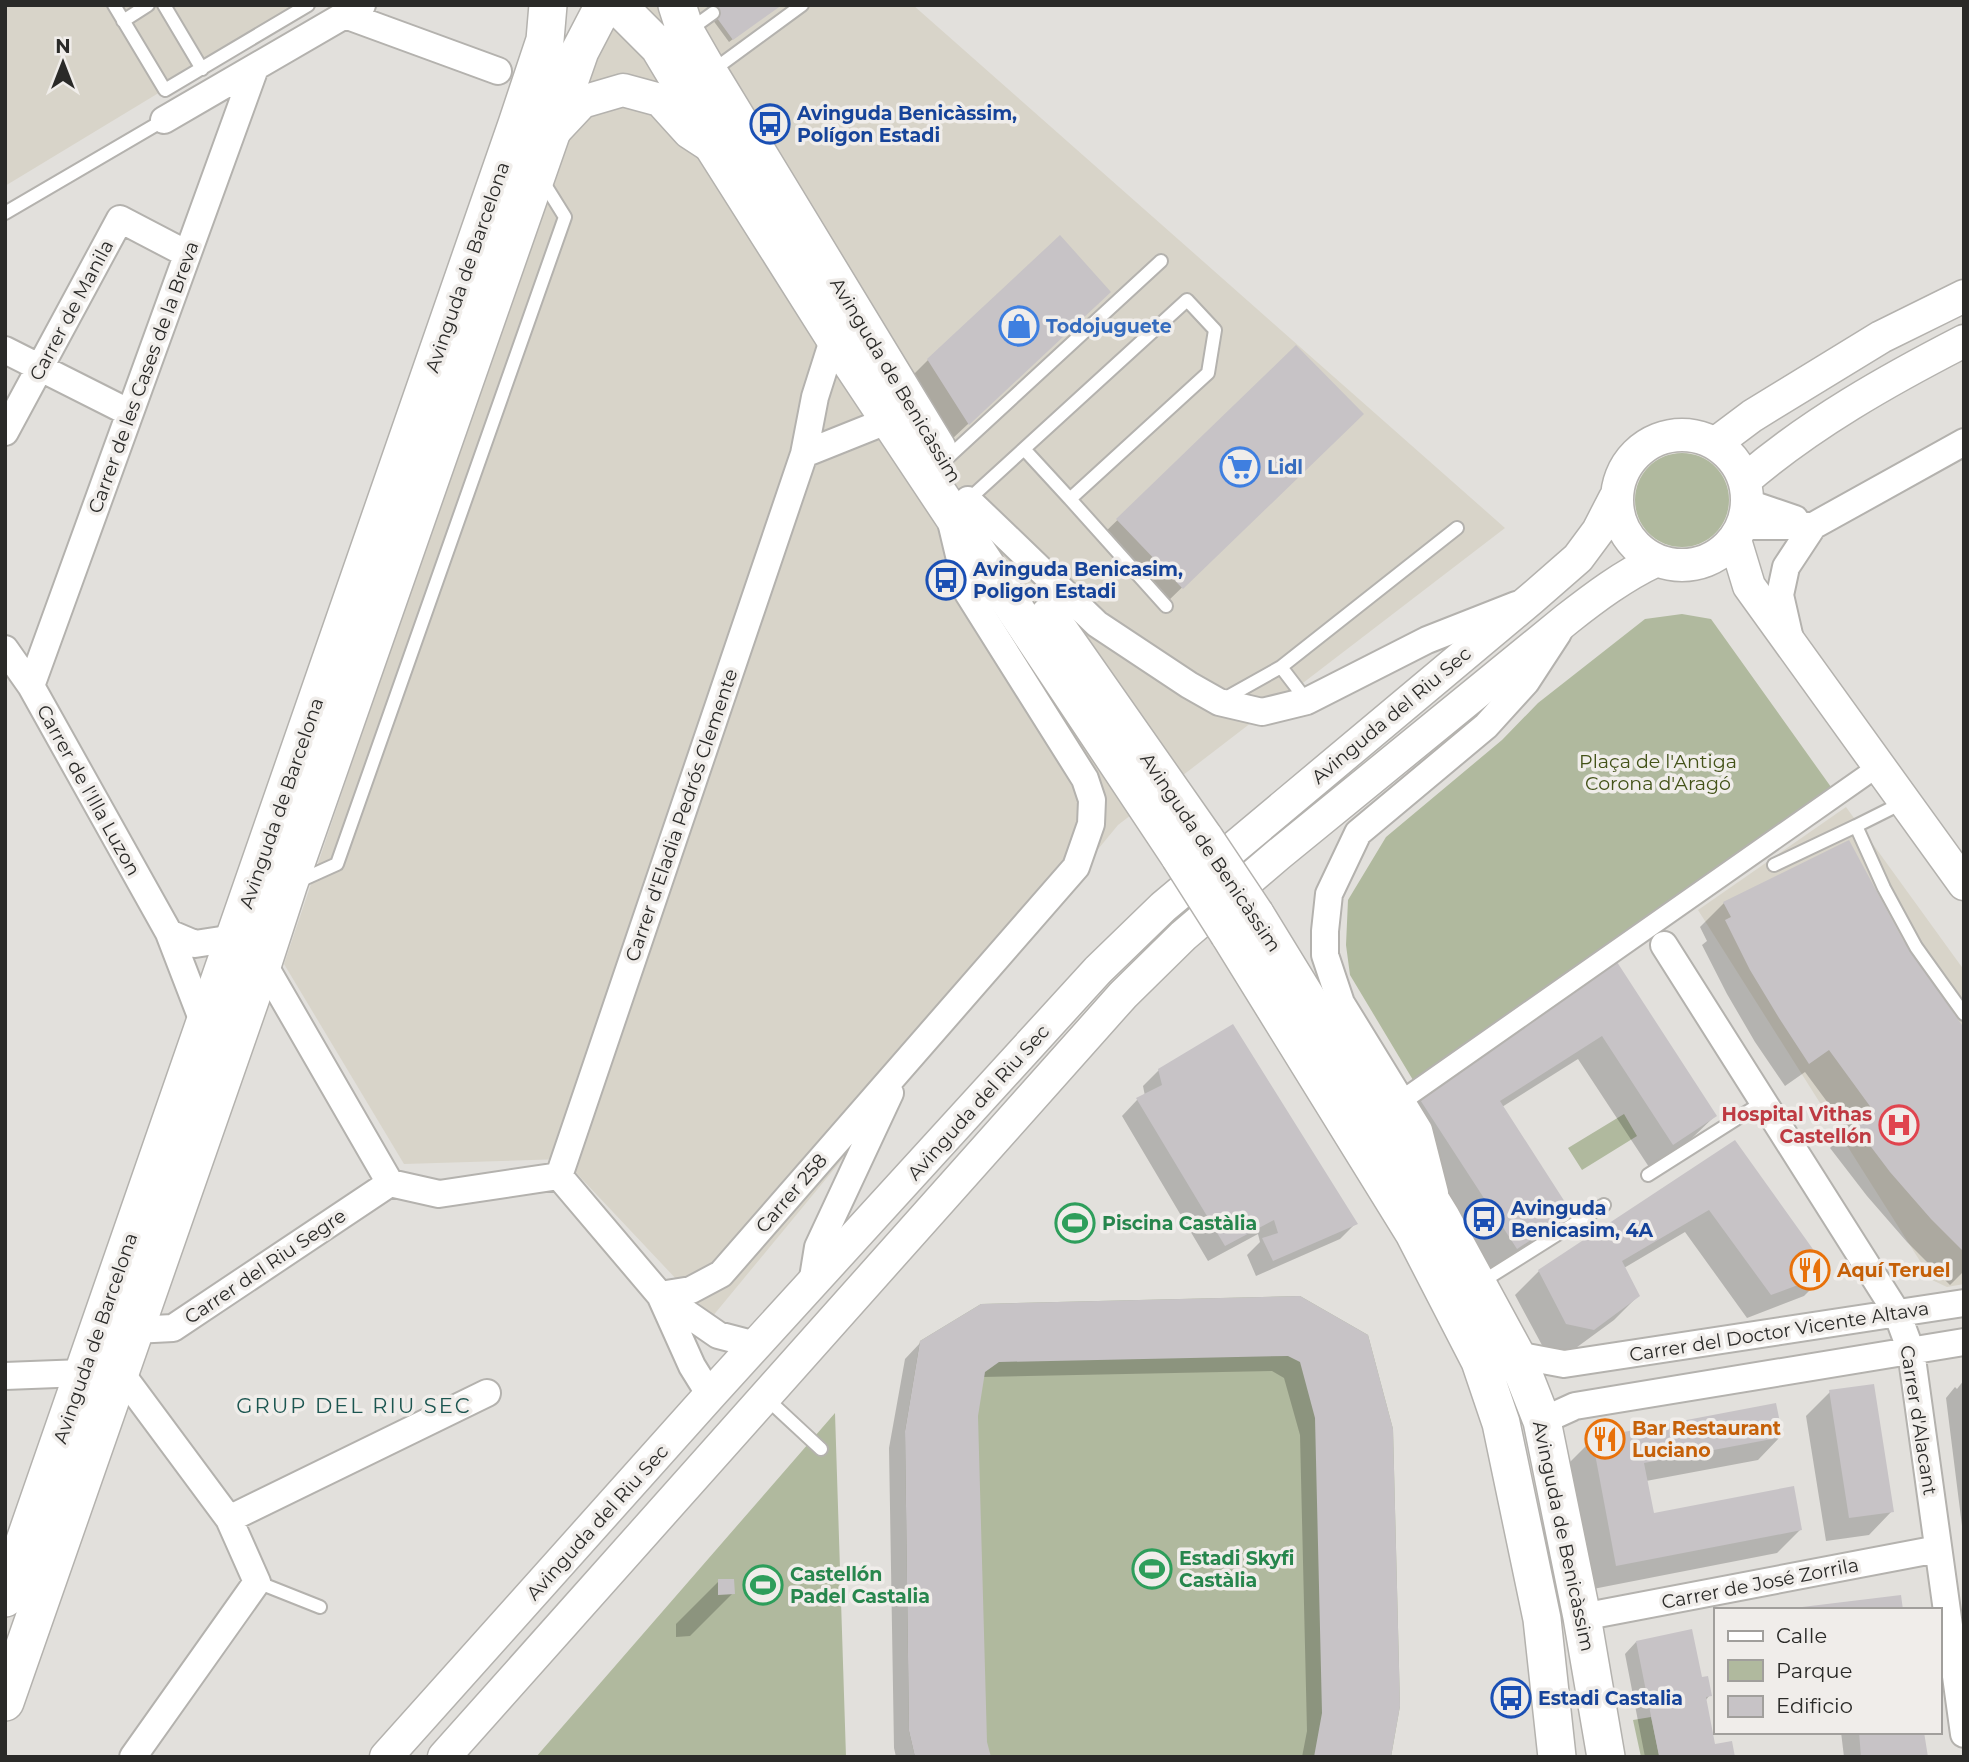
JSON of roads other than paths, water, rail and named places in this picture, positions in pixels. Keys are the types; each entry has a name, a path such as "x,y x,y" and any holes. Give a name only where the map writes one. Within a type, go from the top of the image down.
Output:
{"main road":[{"name":"Avinguda de Barcelona","path":"5,1598 541,52 545,40 548,5"},
{"name":"Avinguda de Barcelona","path":"5,1702 537,172 580,51 604,5"},
{"name":"Avinguda de Benicàssim","path":"617,5 659,47 704,122 715,149 834,337 890,420 958,504 1442,1219 1516,1355 1542,1421 1582,1617 1606,1757"},
{"name":"Avinguda de Benicàssim","path":"692,17 709,74 944,461 958,504"},
{"name":"Avinguda de Benicàssim","path":"1242,924 1414,1233 1480,1361 1501,1423 1542,1619 1557,1757"}],"street":[{"path":"164,120 353,9 498,71"},
{"name":"Carrer de les Cases de la Breva","path":"31,686 255,68"},
{"name":"Avinguda de Barcelona","path":"550,136 582,102 623,90 660,100 689,132 715,149"},
{"name":"Carrer de Manila","path":"5,432 120,219 187,254"},
{"path":"1716,443 1752,416 1881,337 1964,296"},
{"name":"Carrer d'Eladia Pedrós Clemente","path":"559,1176 804,454 815,397 834,337"},
{"path":"1697,564 1718,555 1777,452 1899,374 1964,341"},
{"path":"5,350 130,413"},
{"path":"804,454 890,420"},
{"path":"1749,586 1697,564 1655,561 1625,536 1615,498 1625,465 1649,442 1683,433 1716,443 1734,459 1749,586 1964,884"},
{"path":"1792,645 1780,595 1786,567 1814,526 1964,442"},
{"name":"Avinguda del Riu Sec","path":"387,1757 710,1395 1098,970 1163,907 1578,558 1598,531 1615,498"},
{"path":"958,504 1097,624 1219,702 1262,712 1307,701 1427,639 1531,599"},
{"name":"Avinguda de Benicàssim","path":"958,504 968,593 1085,779 1092,800 1091,824"},
{"path":"1742,512 1814,526"},
{"name":"Avinguda del Riu Sec","path":"444,1757 1123,995 1183,936 1279,854 1567,619 1612,585 1655,561"},
{"path":"1442,1219 1419,1130 1341,1003 1325,955 1329,894 1358,833 1486,726 1526,682 1567,619"},
{"name":"Carrer de l'Illa Luzon","path":"7,656 31,686 169,933 204,1024"},
{"path":"1401,1101 1657,935 1879,766"},
{"name":"Carrer 258","path":"660,1296 691,1290 721,1274 1076,867 1091,824"},
{"path":"169,933 195,944 234,938"},
{"name":"Carrer d'Alacant","path":"1657,935 1897,1313 1911,1350 1964,1734"},
{"path":"262,963 390,1183 439,1194 559,1176 660,1296 692,1366 710,1395"},
{"name":"Carrer 258","path":"811,1284 818,1247 904,1062"},
{"name":"Carrer del Riu Segre","path":"134,1330 173,1328 390,1183"},
{"path":"660,1296 718,1335 757,1345"},
{"name":"Carrer del Doctor Vicente Altava","path":"1516,1355 1564,1364 1964,1303"},
{"name":"Carrer del Doctor Vicente Altava","path":"1542,1421 1575,1406 1964,1342"},
{"path":"1595,1360 1605,1401"},
{"path":"120,1372 229,1519 257,1582 133,1757"},
{"path":"5,1376 83,1373"},
{"path":"229,1519 486,1393"},
{"name":"Carrer de José Zorrila","path":"1582,1617 1938,1549"}],"lane":[{"path":"114,5 165,90 307,5"},
{"path":"123,21 148,5"},
{"path":"164,5 201,69"},
{"path":"709,74 802,5"},
{"path":"5,213 164,120"},
{"path":"944,461 1161,261"},
{"path":"958,504 1024,449 1186,300 1215,330 1208,373 1070,499"},
{"path":"1024,449 1166,606"},
{"path":"1219,702 1281,667 1457,528"},
{"path":"1281,667 1307,701"},
{"path":"1774,865 1905,802"},
{"path":"1856,826 1884,888 1916,947 1964,1014"},
{"path":"1648,1175 1763,1102"},
{"path":"1477,1284 1604,1205"},
{"path":"765,1397 821,1449"},
{"path":"257,1582 320,1607"}],"place":[{"name":"Avinguda Benicàssim, Polígon Estadi","path":"770,124"},
{"name":"Todojuguete","path":"1019,326"},
{"name":"Lidl","path":"1240,467"},
{"name":"Avinguda Benicasim, Poligon Estadi","path":"946,580"},
{"name":"Hospital Vithas Castellón","path":"1899,1125"},
{"name":"Avinguda Benicasim, 4A","path":"1484,1219"},
{"name":"Piscina Castàlia","path":"1075,1223"},
{"name":"Aquí Teruel","path":"1810,1270"},
{"name":"Bar Restaurant Luciano","path":"1605,1439"},
{"name":"Estadi Skyfi Castàlia","path":"1152,1569"},
{"name":"Castellón Padel Castalia","path":"763,1585"},
{"name":"Estadi Castalia","path":"1511,1698"}],"district":[{"name":"GRUP DEL RIU SEC","path":"354,1406"}],"park label":[{"name":"Plaça de l'Antiga Corona d'Aragó","path":"1658,772"}]}
